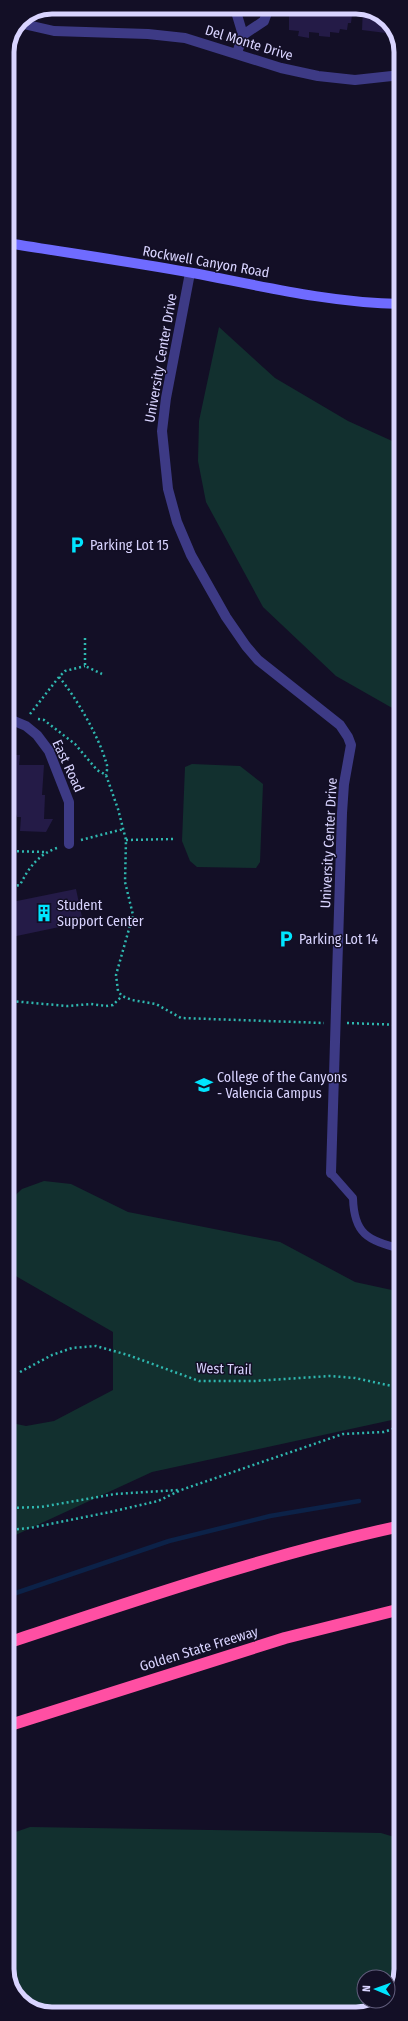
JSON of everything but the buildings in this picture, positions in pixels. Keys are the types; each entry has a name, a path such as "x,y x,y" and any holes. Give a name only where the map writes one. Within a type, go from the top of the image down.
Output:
{"highway":[{"path":"14,1641 202,1579 356,1536 394,1528"},
{"name":"Golden State Freeway","path":"14,1724 285,1638 394,1611"}],"street":[{"path":"237,14 243,35 237,53"},
{"path":"243,35 264,21 266,14"},
{"name":"Del Monte Drive","path":"26,25 54,31 148,34 185,38 281,68 318,76 355,80 394,76"},
{"name":"Rockwell Canyon Road","path":"14,244 190,273 292,292 394,303"},
{"name":"University Center Drive","path":"190,273 166,398 162,431 168,489 176,522 198,568 226,617 246,646 258,660 340,725 348,737 351,745 344,784 342,813 331,1173"},
{"name":"East Road","path":"14,721 26,726 37,735 49,751 69,802 70,844"}],"lane":[{"path":"331,1173 353,1198 353,1214 358,1227 365,1235 394,1246"}],"path":[{"path":"85,638 85,666"},
{"path":"29,716 65,671 85,666 102,674"},
{"path":"59,677 69,689 88,722 107,763 106,775 124,829 126,840 125,882 133,915 116,975 118,991 122,996 132,1000 156,1004 181,1018 394,1025"},
{"path":"26,726 38,719 44,720 75,744 97,770 106,775"},
{"path":"14,851 44,852 124,829"},
{"path":"126,840 174,839"},
{"path":"14,886 20,885 26,872 44,852"},
{"path":"14,1001 67,1006 91,1004 106,1006 113,1004 122,996"},
{"name":"West Trail","path":"14,1375 52,1355 72,1348 96,1346 128,1355 199,1381 254,1381 330,1376 355,1378 394,1386"},
{"path":"14,1529 30,1528 158,1501 181,1490 343,1434 384,1432 394,1428"},
{"path":"14,1508 41,1507 115,1494 181,1490"}],"green space":[{"path":"219,327 275,378 348,421 394,442 394,709 336,676 263,607 206,502 198,461 199,421"},
{"path":"192,764 240,766 263,784 260,862 256,868 197,867 190,861 182,841 185,767"},
{"path":"44,1181 71,1184 128,1212 280,1242 355,1282 394,1290 394,1420 152,1472 14,1536 14,1423 26,1426 54,1421 113,1390 113,1332 14,1275 14,1196 22,1189"},
{"path":"30,1827 381,1833 394,1837 394,1969 356,1969 356,2007 50,2007 42,2006 27,1998 18,1986 15,1979 14,1833"}],"waterway":[{"path":"14,1594 169,1541 270,1516 359,1501"}],"place":[{"name":"Parking Lot 15","path":"77,545"},
{"name":"Student Support Center","path":"44,913"},
{"name":"Parking Lot 14","path":"286,939"},
{"name":"College of the Canyons - Valencia Campus","path":"204,1085"}]}
